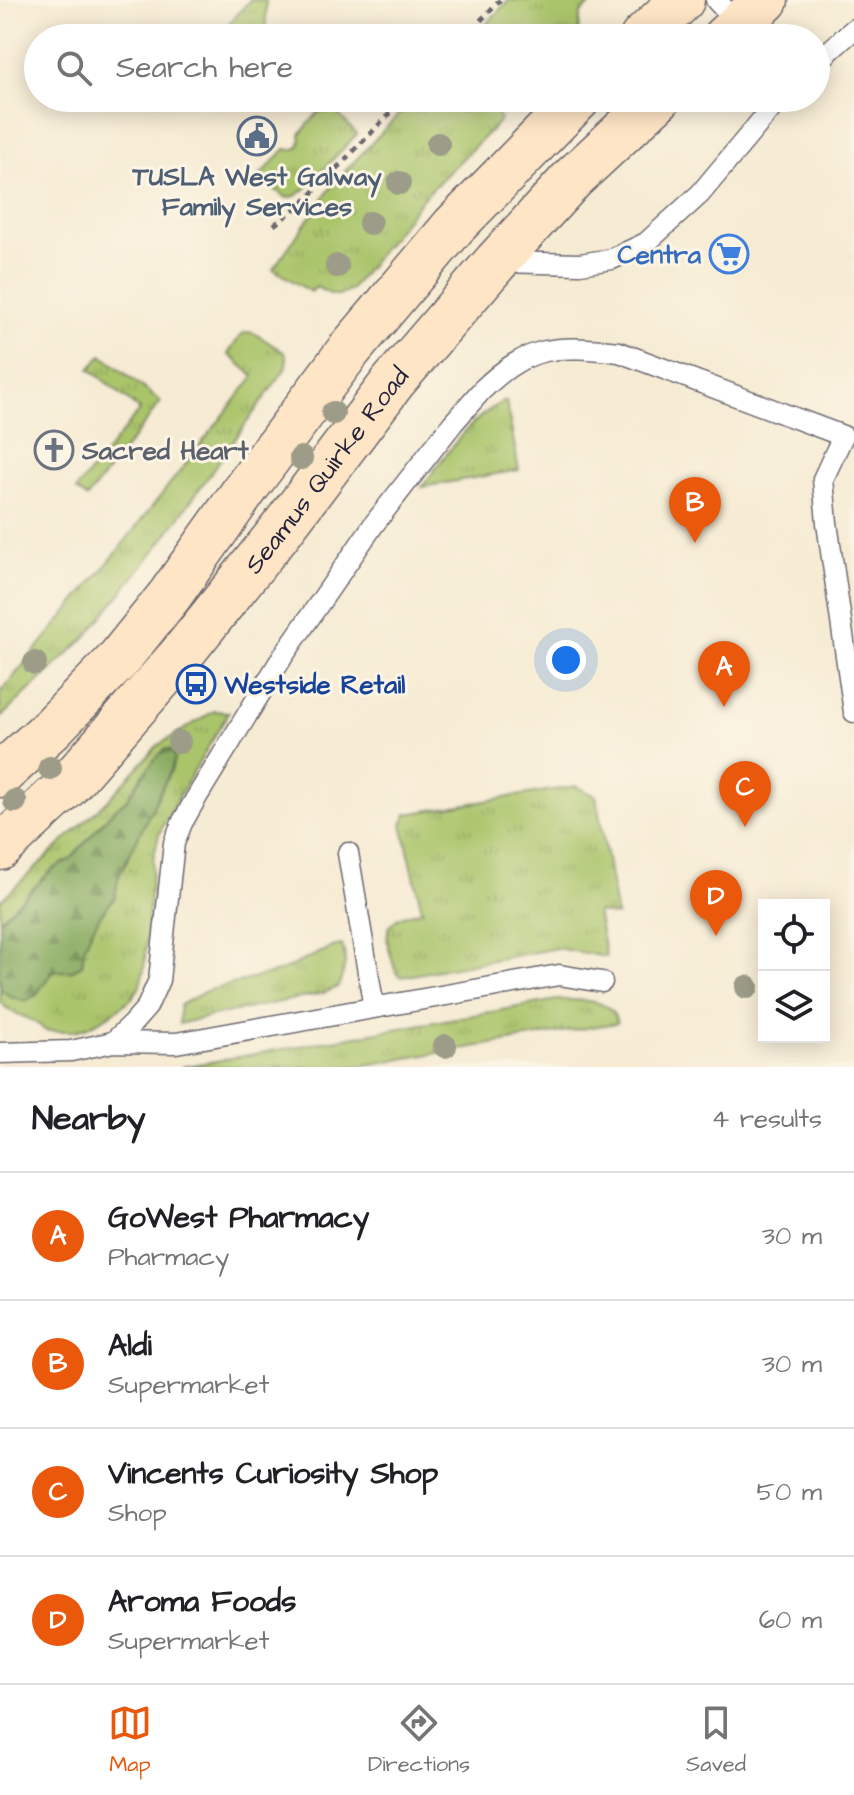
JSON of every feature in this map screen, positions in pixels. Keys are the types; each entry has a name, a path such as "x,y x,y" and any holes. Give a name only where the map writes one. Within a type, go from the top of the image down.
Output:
{"main road":[{"path":"657,24 682,0"},
{"name":"Seamus Quirke Road","path":"0,775 52,728 117,661 170,595 350,349 454,226 565,112"},
{"name":"Seamus Quirke Road","path":"0,848 66,787 180,656 278,534 393,382 496,262 573,178 644,112"}],"lane":[{"path":"830,50 854,29"},
{"path":"496,262 580,264 612,259 646,243 700,194 768,112"},
{"path":"113,1042 147,1007 159,980 174,843 202,788 283,656 382,513 482,390 499,373 529,355 553,349 619,352 843,436 823,479 854,712"},
{"path":"348,853 374,1008"},
{"path":"0,1053 71,1051 113,1042 176,1043 559,975 602,982"}],"path":[{"path":"477,24 500,0"},
{"path":"274,225 303,203 391,112"},
{"path":"509,112 512,115"}],"green space":[{"path":"250,0 266,0 266,24 229,24"},
{"path":"509,0 596,0 581,13 579,24 486,24"},
{"path":"319,112 336,112 357,134 303,191 287,198 258,178 285,149 299,147 300,134"},
{"path":"401,112 496,112 500,119 423,198 351,289 334,295 316,287 311,292 273,269 335,182"},
{"path":"246,332 254,333 285,353 285,369 163,540 87,636 0,718 0,693 112,558 254,376 228,354"},
{"path":"102,355 161,402 87,498 76,490 140,410 90,369"},
{"path":"506,401 519,470 422,487 470,426 493,407"},
{"path":"214,711 229,712 159,834 153,860 144,970 139,988 131,999 110,1015 75,1031 46,1031 34,1021 10,1011 0,1002 0,989 12,998 36,996 55,971 71,971 82,965 84,948 91,932 115,897 118,878 171,770 142,775 127,799 71,859 53,869 0,920 0,901 111,797 157,746"},
{"path":"165,749 171,750 175,758 171,770 118,878 115,897 91,932 84,948 82,965 71,971 54,971 37,993 26,1000 0,989 0,920 53,869 71,859 127,799"},
{"path":"576,786 596,796 617,916 597,912 606,957 556,948 402,977 396,973 388,944 388,930 400,917 422,910 402,824 407,814"},
{"path":"342,945 345,956 338,987 324,993 179,1024 180,1005 206,991 281,971"},
{"path":"557,1000 602,1004 609,1008 617,1023 353,1067 182,1067"}],"place":[{"name":"TUSLA West Galway Family Services","path":"257,136"},
{"name":"Centra","path":"729,254"},
{"name":"Sacred Heart","path":"54,450"},
{"name":"Aldi","path":"695,543"},
{"name":"Westside Retail","path":"196,684"},
{"name":"GoWest Pharmacy","path":"724,707"},
{"name":"Vincents Curiosity Shop","path":"745,827"},
{"name":"Aroma Foods","path":"716,936"}]}
